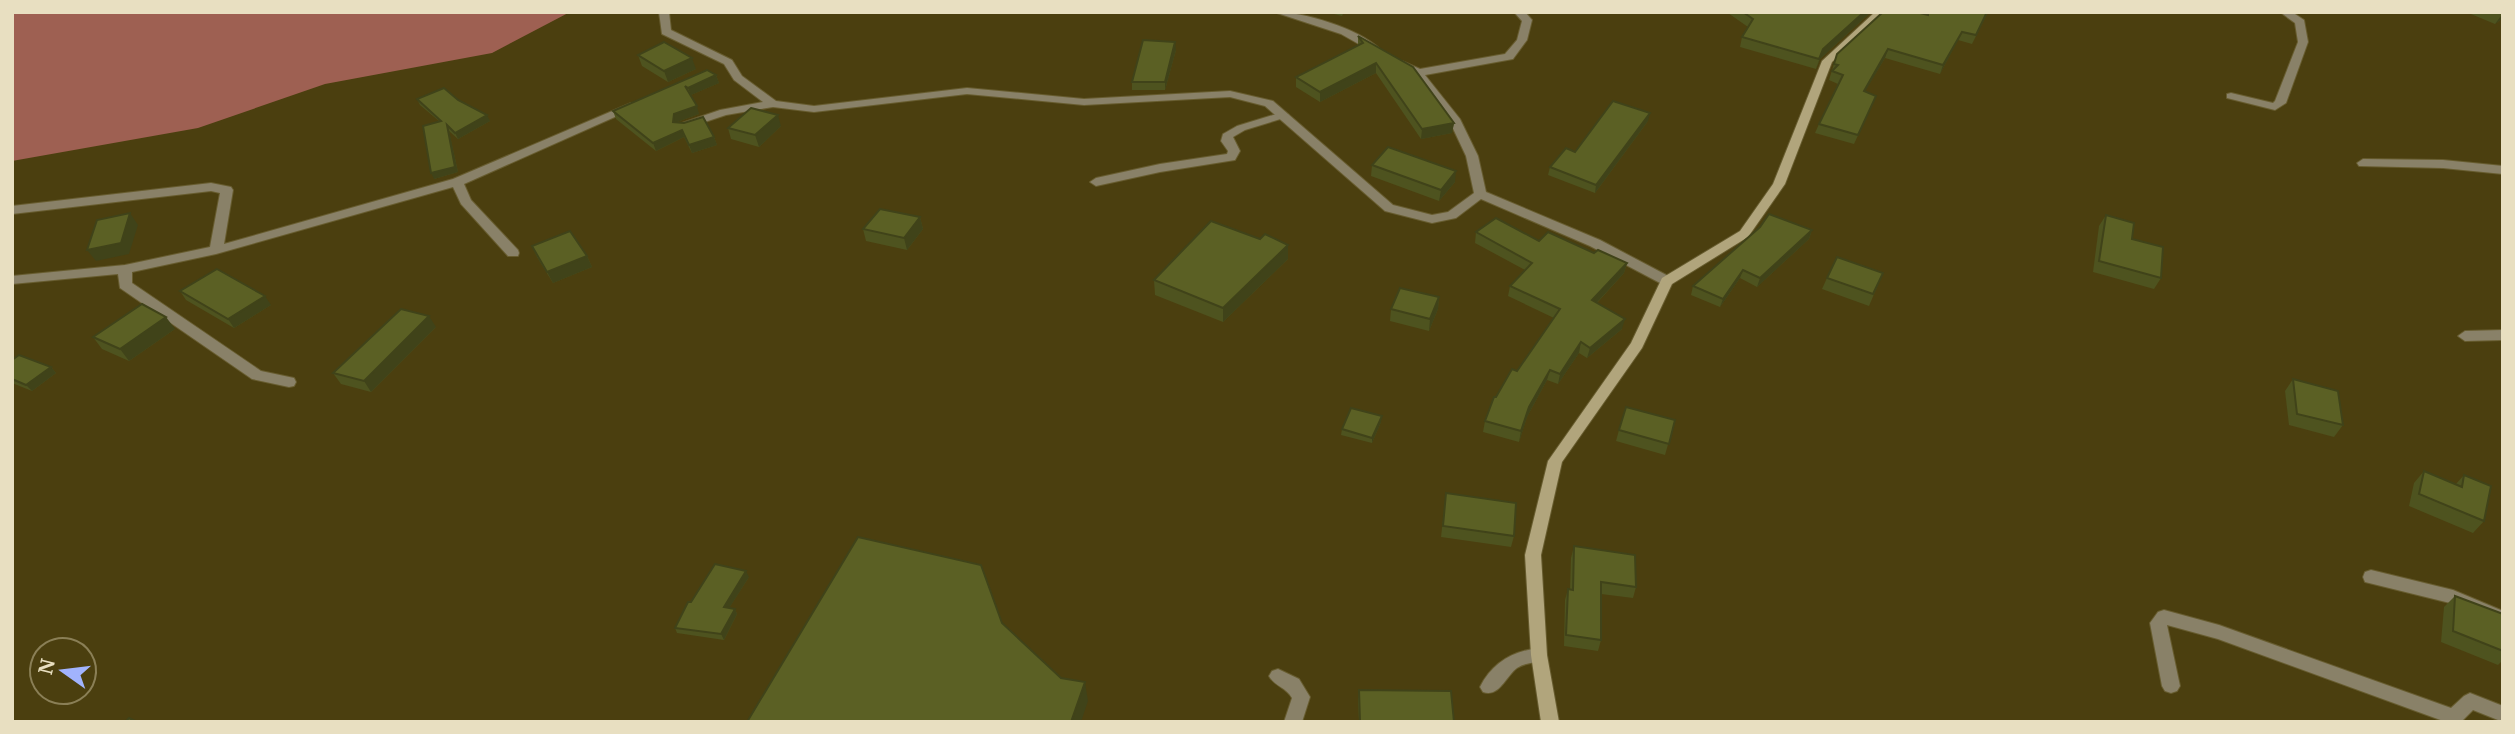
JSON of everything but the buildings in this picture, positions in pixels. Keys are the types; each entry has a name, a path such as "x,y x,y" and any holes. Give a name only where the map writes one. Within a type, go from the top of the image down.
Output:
{"street":[{"path":"664,12 666,32 728,62 738,78 773,104"},
{"path":"1279,12 1345,32 1381,52"},
{"path":"1418,73 1509,57 1526,31 1527,20 1519,12"},
{"path":"1550,722 1539,654 1533,555 1555,461 1637,345 1667,281 1744,234 1779,184 1827,61 1881,12"},
{"path":"2231,96 2267,107 2275,107 2280,103 2303,41 2300,22 2285,12"},
{"path":"1394,59 1418,73 1454,118 1472,156 1480,194"},
{"path":"716,68 728,62"},
{"path":"682,126 724,112 773,104 814,109 967,92 1084,102 1230,94 1269,103 1389,208 1432,219 1452,215 1480,194"},
{"path":"12,279 125,268 216,250 457,182 643,100"},
{"path":"1096,182 1160,168 1231,157 1234,151 1227,141 1227,136 1232,131 1283,115"},
{"path":"2363,163 2443,164 2503,170"},
{"path":"457,182 465,201 513,253"},
{"path":"12,210 211,187 227,190 216,250"},
{"path":"1480,194 1595,243 1667,281"},
{"path":"125,268 125,285 257,374 289,382"},
{"path":"2465,336 2503,335"},
{"path":"2371,577 2453,597 2503,619"},
{"path":"2171,686 2158,623 2164,617 2219,632 2454,717 2470,701 2503,713"},
{"path":"1489,687 1518,656 1539,654"},
{"path":"1278,676 1293,684 1301,697 1293,722"}],"shaded area":[{"path":"12,12 570,12 492,53 325,84 198,128 12,161"}]}
